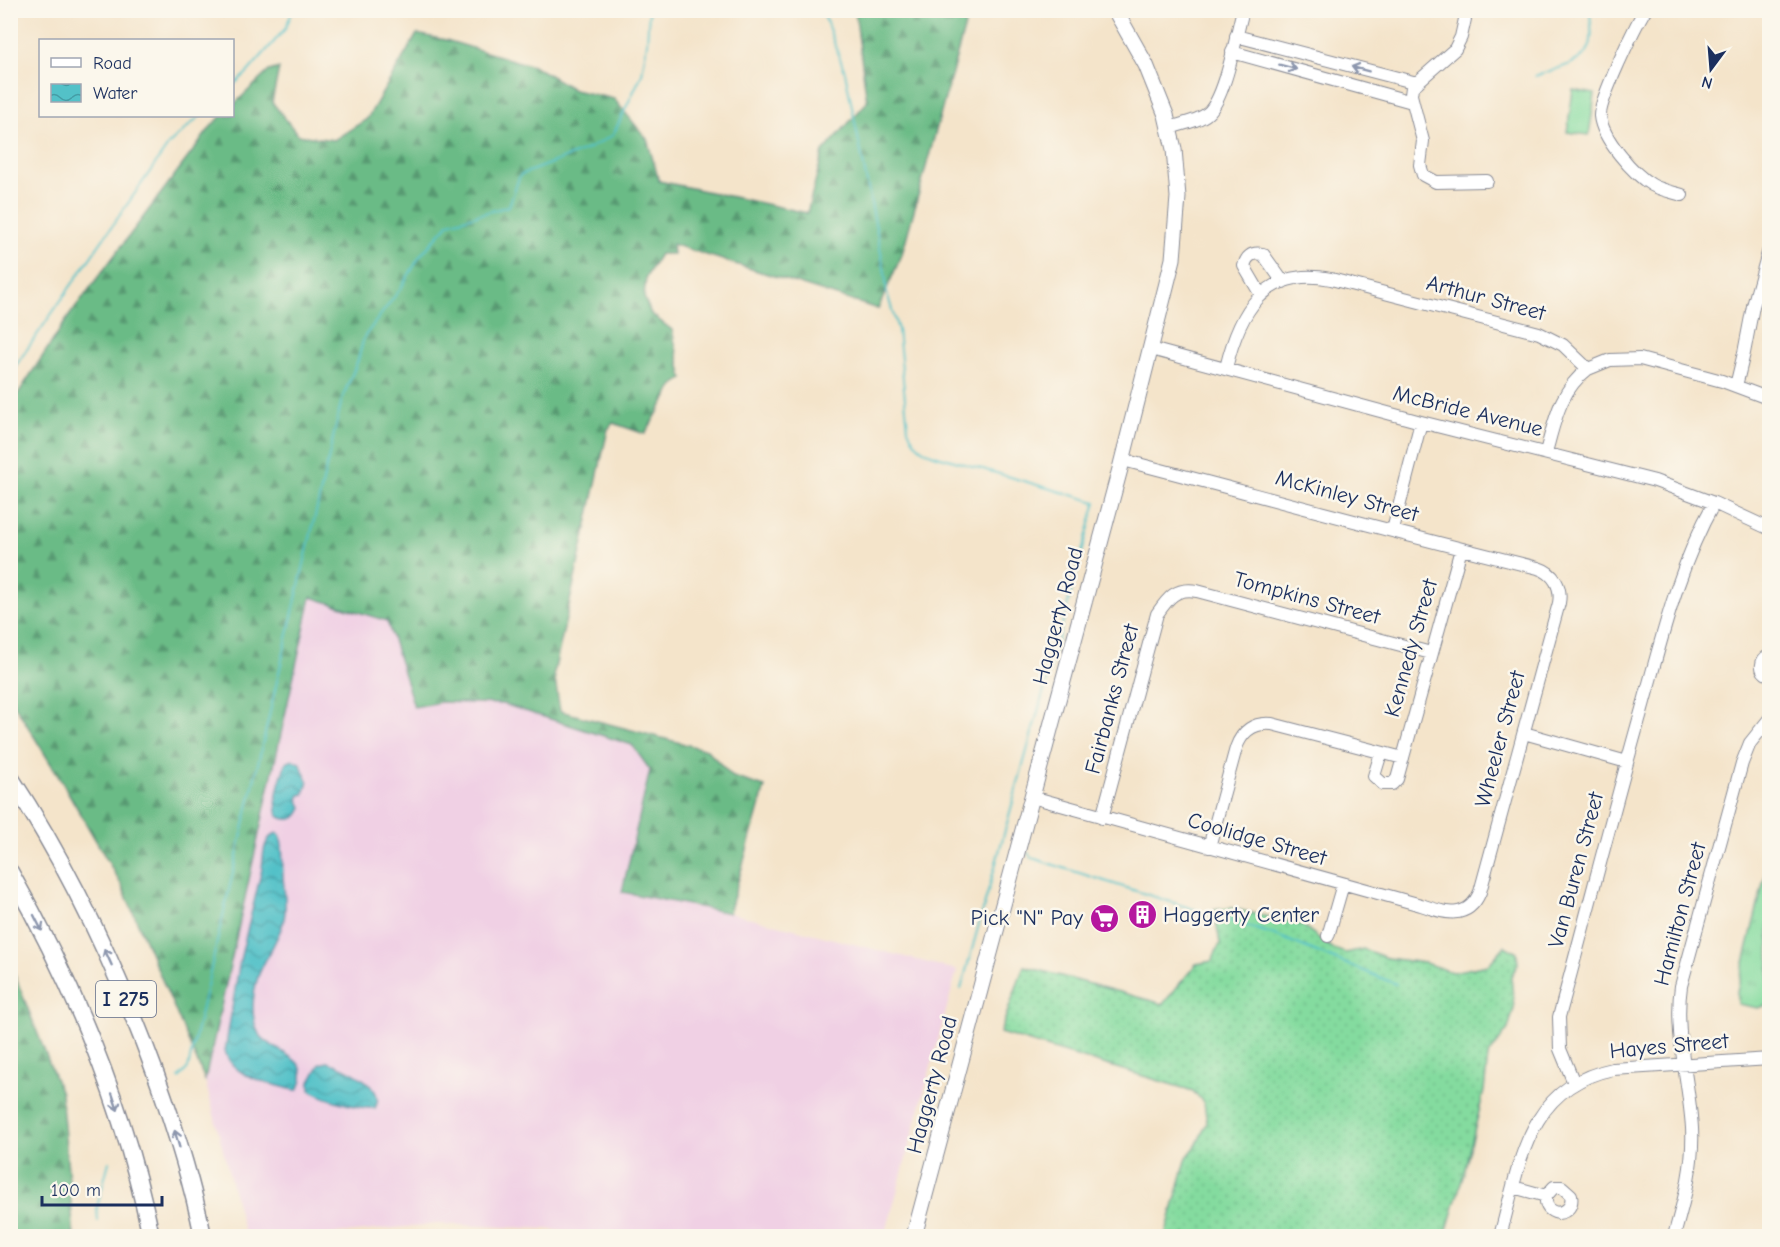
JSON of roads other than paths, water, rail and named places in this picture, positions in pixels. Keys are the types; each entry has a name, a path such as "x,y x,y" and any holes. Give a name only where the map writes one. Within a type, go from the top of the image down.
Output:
{"highway":[{"name":"I 275","path":"10,777 66,872 120,983 167,1107 203,1236"},
{"name":"I 275","path":"10,872 65,978 103,1071 141,1189 151,1236"}],"main road":[{"name":"Haggerty Road","path":"914,1236 1123,459 1173,259 1177,224 1177,176 1169,128 1146,65 1115,10"}],"street":[{"path":"1169,128 1208,113 1222,87 1242,10"},
{"path":"1413,93 1455,49 1461,37 1467,10"},
{"path":"1645,10 1634,28 1601,105 1600,118 1616,149 1632,170 1654,186 1682,195"},
{"path":"1236,36 1413,93"},
{"path":"1232,52 1413,93"},
{"path":"1413,93 1423,141 1420,165 1423,175 1436,182 1487,181"},
{"path":"1736,386 1765,282 1770,246"},
{"path":"1261,295 1244,266 1250,254 1263,254 1283,282"},
{"name":"Arthur Street","path":"1226,369 1238,326 1261,295 1283,282 1305,277 1331,279 1539,333 1563,345 1588,369"},
{"name":"McBride Avenue","path":"1151,349 1421,422 1655,481 1714,503 1770,529"},
{"path":"1546,452 1563,398 1573,383 1588,369 1610,360 1640,359 1736,386 1770,399"},
{"path":"1393,530 1421,422"},
{"name":"McKinley Street","path":"1123,459 1544,569 1556,580"},
{"name":"Van Buren Street","path":"1574,1083 1560,1049 1559,1017 1676,588 1693,544 1714,503"},
{"name":"Kennedy Street","path":"1381,753 1374,776 1383,784 1392,784 1397,779 1461,549"},
{"name":"Wheeler Street","path":"1471,906 1480,892 1559,603 1560,592 1556,580"},
{"name":"Tompkins Street","path":"1171,595 1185,590 1197,591 1431,653"},
{"name":"Fairbanks Street","path":"1102,818 1156,616 1171,595"},
{"path":"1770,655 1763,659 1761,667 1765,674 1770,676"},
{"name":"Hamilton Street","path":"1674,1236 1687,1187 1692,1150 1692,1127 1679,1017 1681,986 1742,763 1750,743 1770,718"},
{"path":"1209,847 1236,748 1242,735 1251,727 1272,724 1403,758"},
{"path":"1524,733 1627,762"},
{"name":"Coolidge Street","path":"1032,797 1443,913 1457,912 1471,906"},
{"path":"1328,936 1342,884"},
{"name":"Hayes Street","path":"1574,1083 1613,1069 1770,1059"},
{"path":"1500,1236 1526,1141 1535,1123 1553,1099 1574,1083"},
{"path":"1513,1187 1545,1196"}],"water":[{"path":"293,760 300,763 308,782 304,794 298,799 302,807 298,815 293,819 286,819 278,816 277,796 286,763"},
{"path":"277,833 280,835 282,845 285,913 282,926 259,973 254,994 253,1014 259,1034 298,1063 302,1070 302,1079 298,1090 253,1078 235,1068 225,1051 240,960 266,843 272,835"},
{"path":"327,1062 344,1068 370,1085 377,1100 375,1108 341,1103 310,1090 310,1082 320,1064"}],"waterway":[{"path":"234,84 247,73 285,29 293,10"},
{"path":"179,1078 188,1068 342,399 358,360 364,337 401,288 420,256 449,223 509,206 520,175 588,149 613,135 642,74 649,10"},
{"path":"822,10 845,72 887,293 898,330 908,429 912,439 921,448 934,455 1096,502 961,989"},
{"path":"1535,76 1573,63 1585,54 1591,39 1590,10"},
{"path":"10,374 169,144 199,117"},
{"path":"1028,853 1032,858 1275,935 1396,984"},
{"path":"98,1221 97,1207 109,1162"}],"place":[{"name":"Haggerty Center","path":"1142,915"},
{"name":"Pick \"N\" Pay","path":"1104,918"}]}
